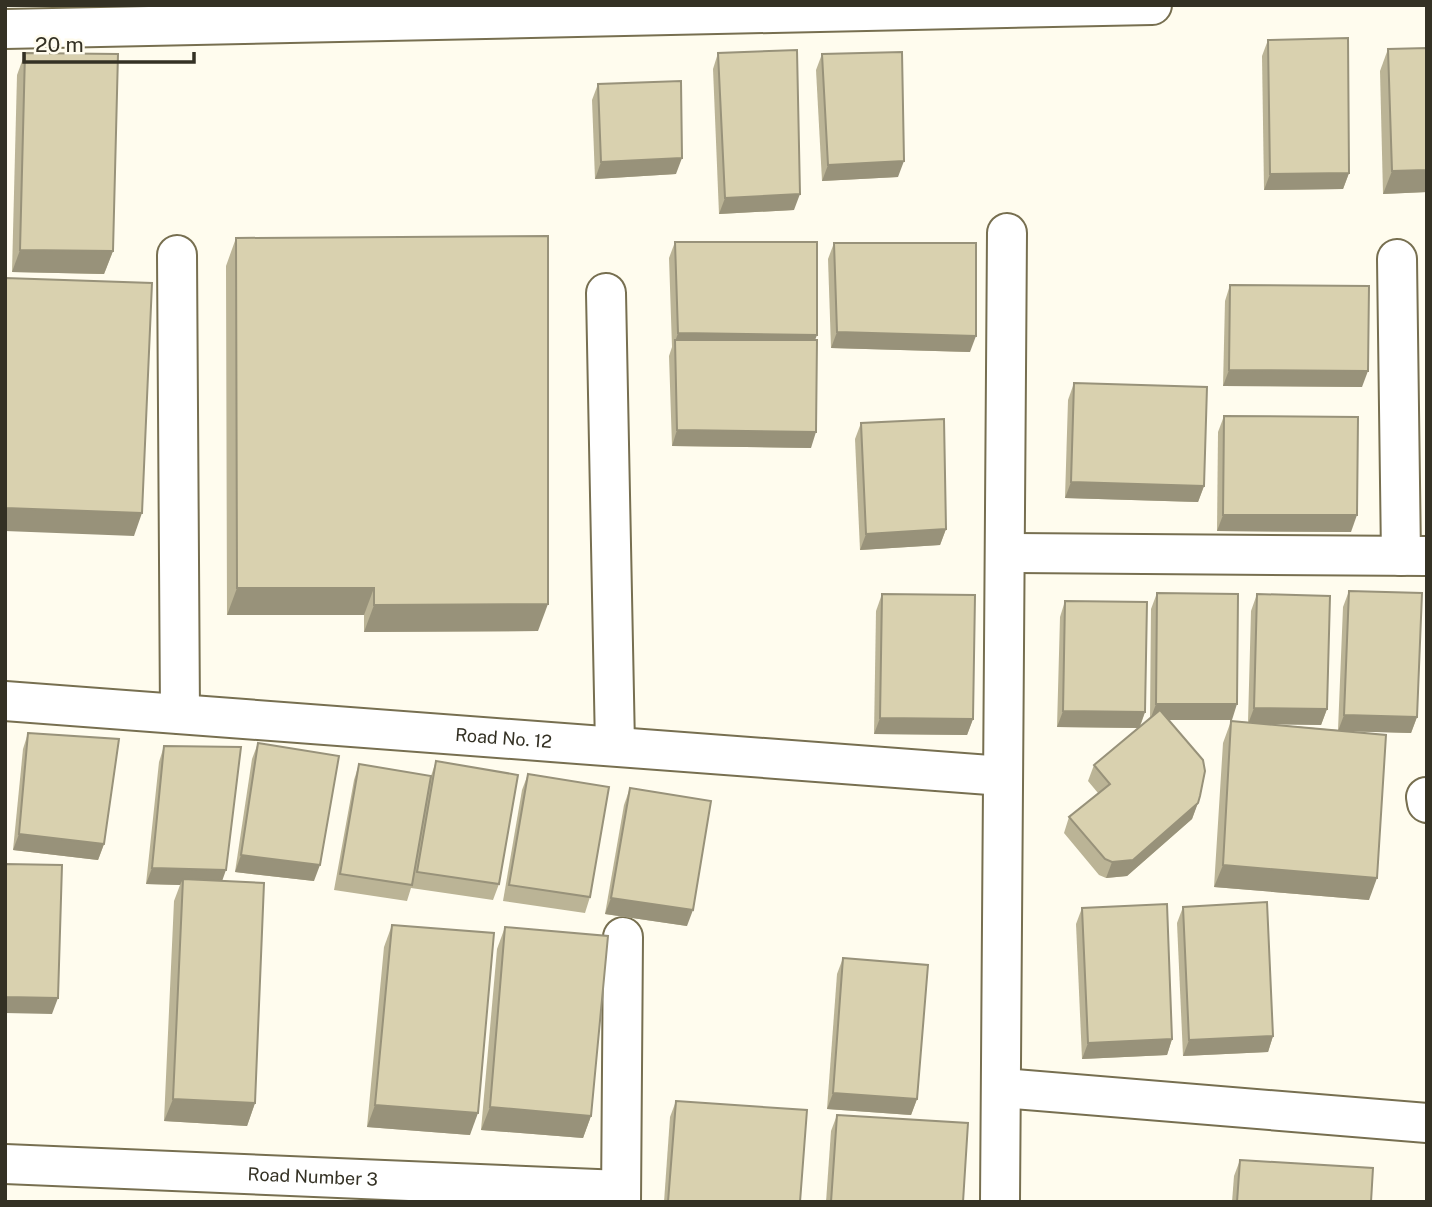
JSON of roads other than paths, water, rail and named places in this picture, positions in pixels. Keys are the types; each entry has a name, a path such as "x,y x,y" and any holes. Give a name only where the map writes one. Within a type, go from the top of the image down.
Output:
{"street":[{"path":"25,21 1152,5"},
{"path":"1000,1202 1007,233"},
{"path":"177,255 180,714"},
{"path":"1005,553 1414,556 1397,259"},
{"path":"606,293 615,746"},
{"name":"Road No. 12","path":"5,701 1003,776"},
{"path":"1426,797 1427,803"},
{"path":"621,1196 623,936"},
{"path":"1002,1088 1427,1123"},
{"name":"Road Number 3","path":"5,1164 621,1196"}]}
